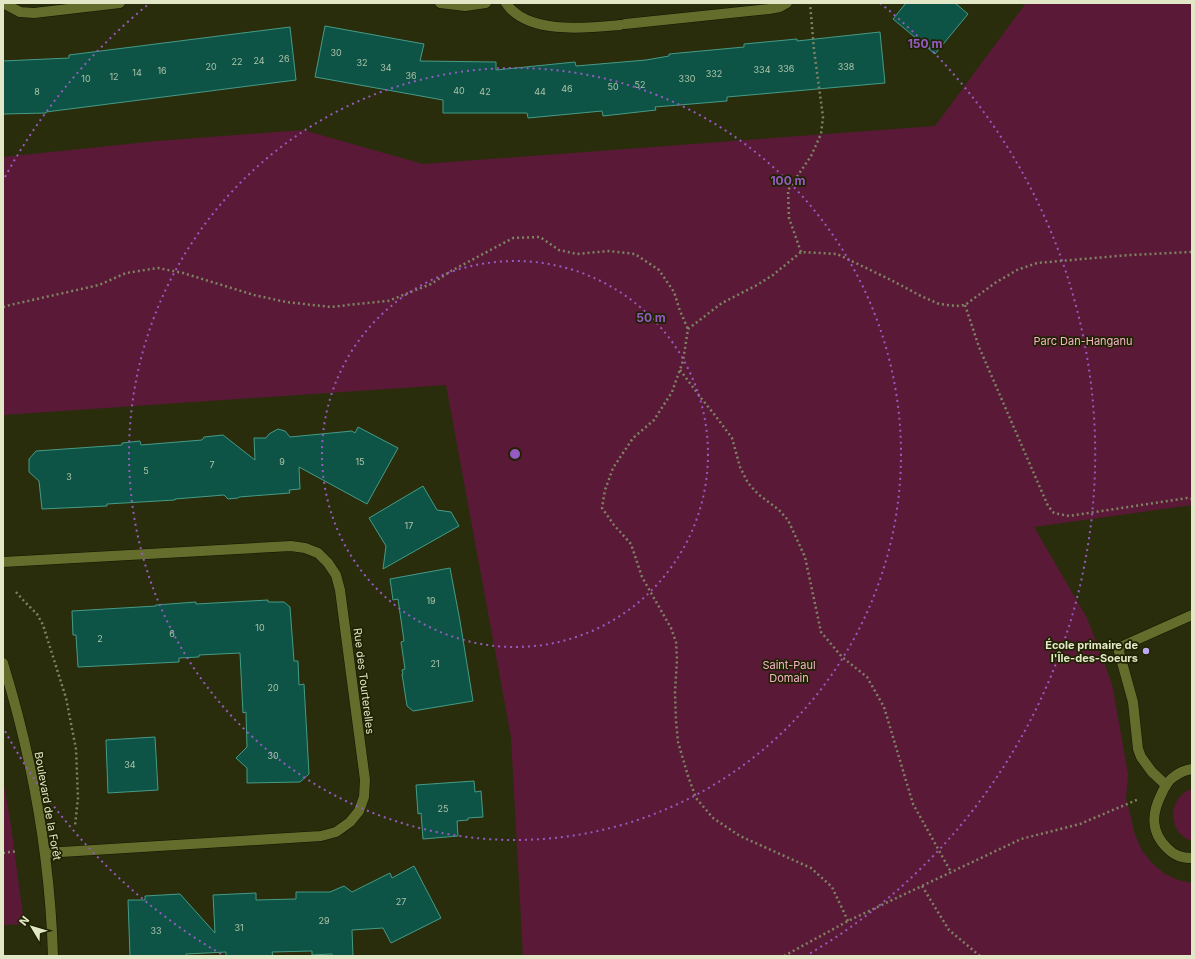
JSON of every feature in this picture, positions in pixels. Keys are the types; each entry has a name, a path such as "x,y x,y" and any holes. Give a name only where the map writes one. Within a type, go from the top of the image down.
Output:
{"street":[{"path":"3,3 20,12 34,14 120,3"},
{"path":"440,3 465,6 486,3"},
{"path":"506,3 514,13 527,20 542,25 568,28 587,28 769,9 780,7 788,3"},
{"name":"Rue des Tourterelles","path":"3,562 291,546 305,548 318,554 328,563 336,575 340,590 365,780 364,796 359,811 350,822 336,832 321,836 45,853"},
{"path":"1166,785 1152,772 1141,757 1138,749 1133,702 1118,648 1192,615"},
{"name":"Boulevard de la Forêt","path":"3,662 9,680 28,759 43,833 52,927 53,956"},
{"path":"1192,769 1174,776 1166,785 1156,805 1154,817 1158,836 1164,845 1172,853 1179,857 1192,858"}],"path":[{"path":"801,252 789,218 788,190 811,156 821,134 823,117 814,50 810,3"},
{"path":"3,307 99,285 126,273 158,268 183,273 254,295 286,302 331,307 388,301 431,284 451,271 513,238 540,237 559,250 576,254 609,251 635,254 659,270 674,292 688,330 683,361 672,392 654,420 633,438 613,468 605,490 602,508 614,525 631,544 642,577 671,628 676,642 677,659 675,693 678,742 696,798 713,818 740,836 811,868 832,887 848,921"},
{"path":"688,330 722,304 773,275 801,252 837,254 939,304 956,306 965,304 1017,270 1037,263 1129,255 1192,252"},
{"path":"965,304 979,347 1048,506 1054,513 1069,516 1187,498 1192,499"},
{"path":"680,370 732,438 740,467 748,483 769,503 779,510 788,520 805,557 821,632 842,657 867,677 884,707 913,804 951,872"},
{"path":"16,592 37,614 43,625 66,698 76,749 78,798 75,826"},
{"path":"784,956 848,921 1021,838 1080,824 1138,799"},
{"path":"3,853 18,851"},
{"path":"922,886 949,930 980,956"}],"green space":[{"name":"Saint-Paul Domain","path":"1026,3 1192,3 1192,505 1034,527 1087,618 1112,684 1128,774 1126,799 1134,832 1142,851 1153,864 1165,874 1178,880 1192,883 1192,956 523,956 511,737 446,385 3,415 3,157 157,141 303,130 423,164 935,126"},
{"path":"3,780 11,825 24,924 3,925"},
{"path":"1192,789 1192,841 1184,837 1178,831 1174,823 1173,815 1174,807 1178,799 1184,793"}],"building":[{"path":"906,3 955,3 968,14 935,54 893,19"},
{"path":"325,26 424,44 420,61 496,62 496,70 575,62 576,66 646,60 669,56 669,54 744,47 744,44 797,39 797,41 880,32 885,83 727,97 727,101 655,107 656,110 603,116 602,111 528,118 527,113 443,113 443,100 315,77"},
{"path":"290,27 296,80 46,113 3,114 3,61 69,58 69,55"},
{"path":"358,427 398,448 367,504 299,467 300,489 289,490 290,493 228,499 224,495 175,500 107,504 107,506 42,509 39,481 29,472 29,459 36,451 122,445 122,443 140,441 141,445 202,440 204,437 223,435 255,460 254,438 266,438 269,434 278,429 285,431 290,437 352,431 355,433"},
{"path":"423,486 437,510 451,512 459,526 383,569 386,546 369,518"},
{"path":"450,568 473,701 413,711 407,706 402,674 402,670 405,669 401,642 404,641 398,599 393,600 390,579"},
{"path":"268,600 268,602 284,602 290,607 294,661 298,661 299,685 304,684 309,774 300,782 247,783 247,768 236,758 247,747 246,712 243,713 240,653 199,655 199,657 179,658 179,662 78,667 76,635 73,635 72,611 196,602 196,604"},
{"path":"155,737 158,790 108,793 106,740"},
{"path":"474,781 475,792 481,791 483,817 468,818 468,820 457,821 458,836 423,839 421,813 418,814 416,785"},
{"path":"414,866 441,918 391,943 383,928 352,930 353,956 332,956 332,954 312,955 312,951 272,952 273,956 226,956 226,952 186,954 186,956 130,956 128,900 145,900 145,896 180,894 215,933 213,895 256,893 256,900 296,899 296,892 330,892 344,886 352,892 390,873 392,878"}],"place":[{"name":"École primaire de l'Île-des-Soeurs","path":"1146,651"}],"park label":[{"name":"Parc Dan-Hanganu","path":"1083,341"}]}
